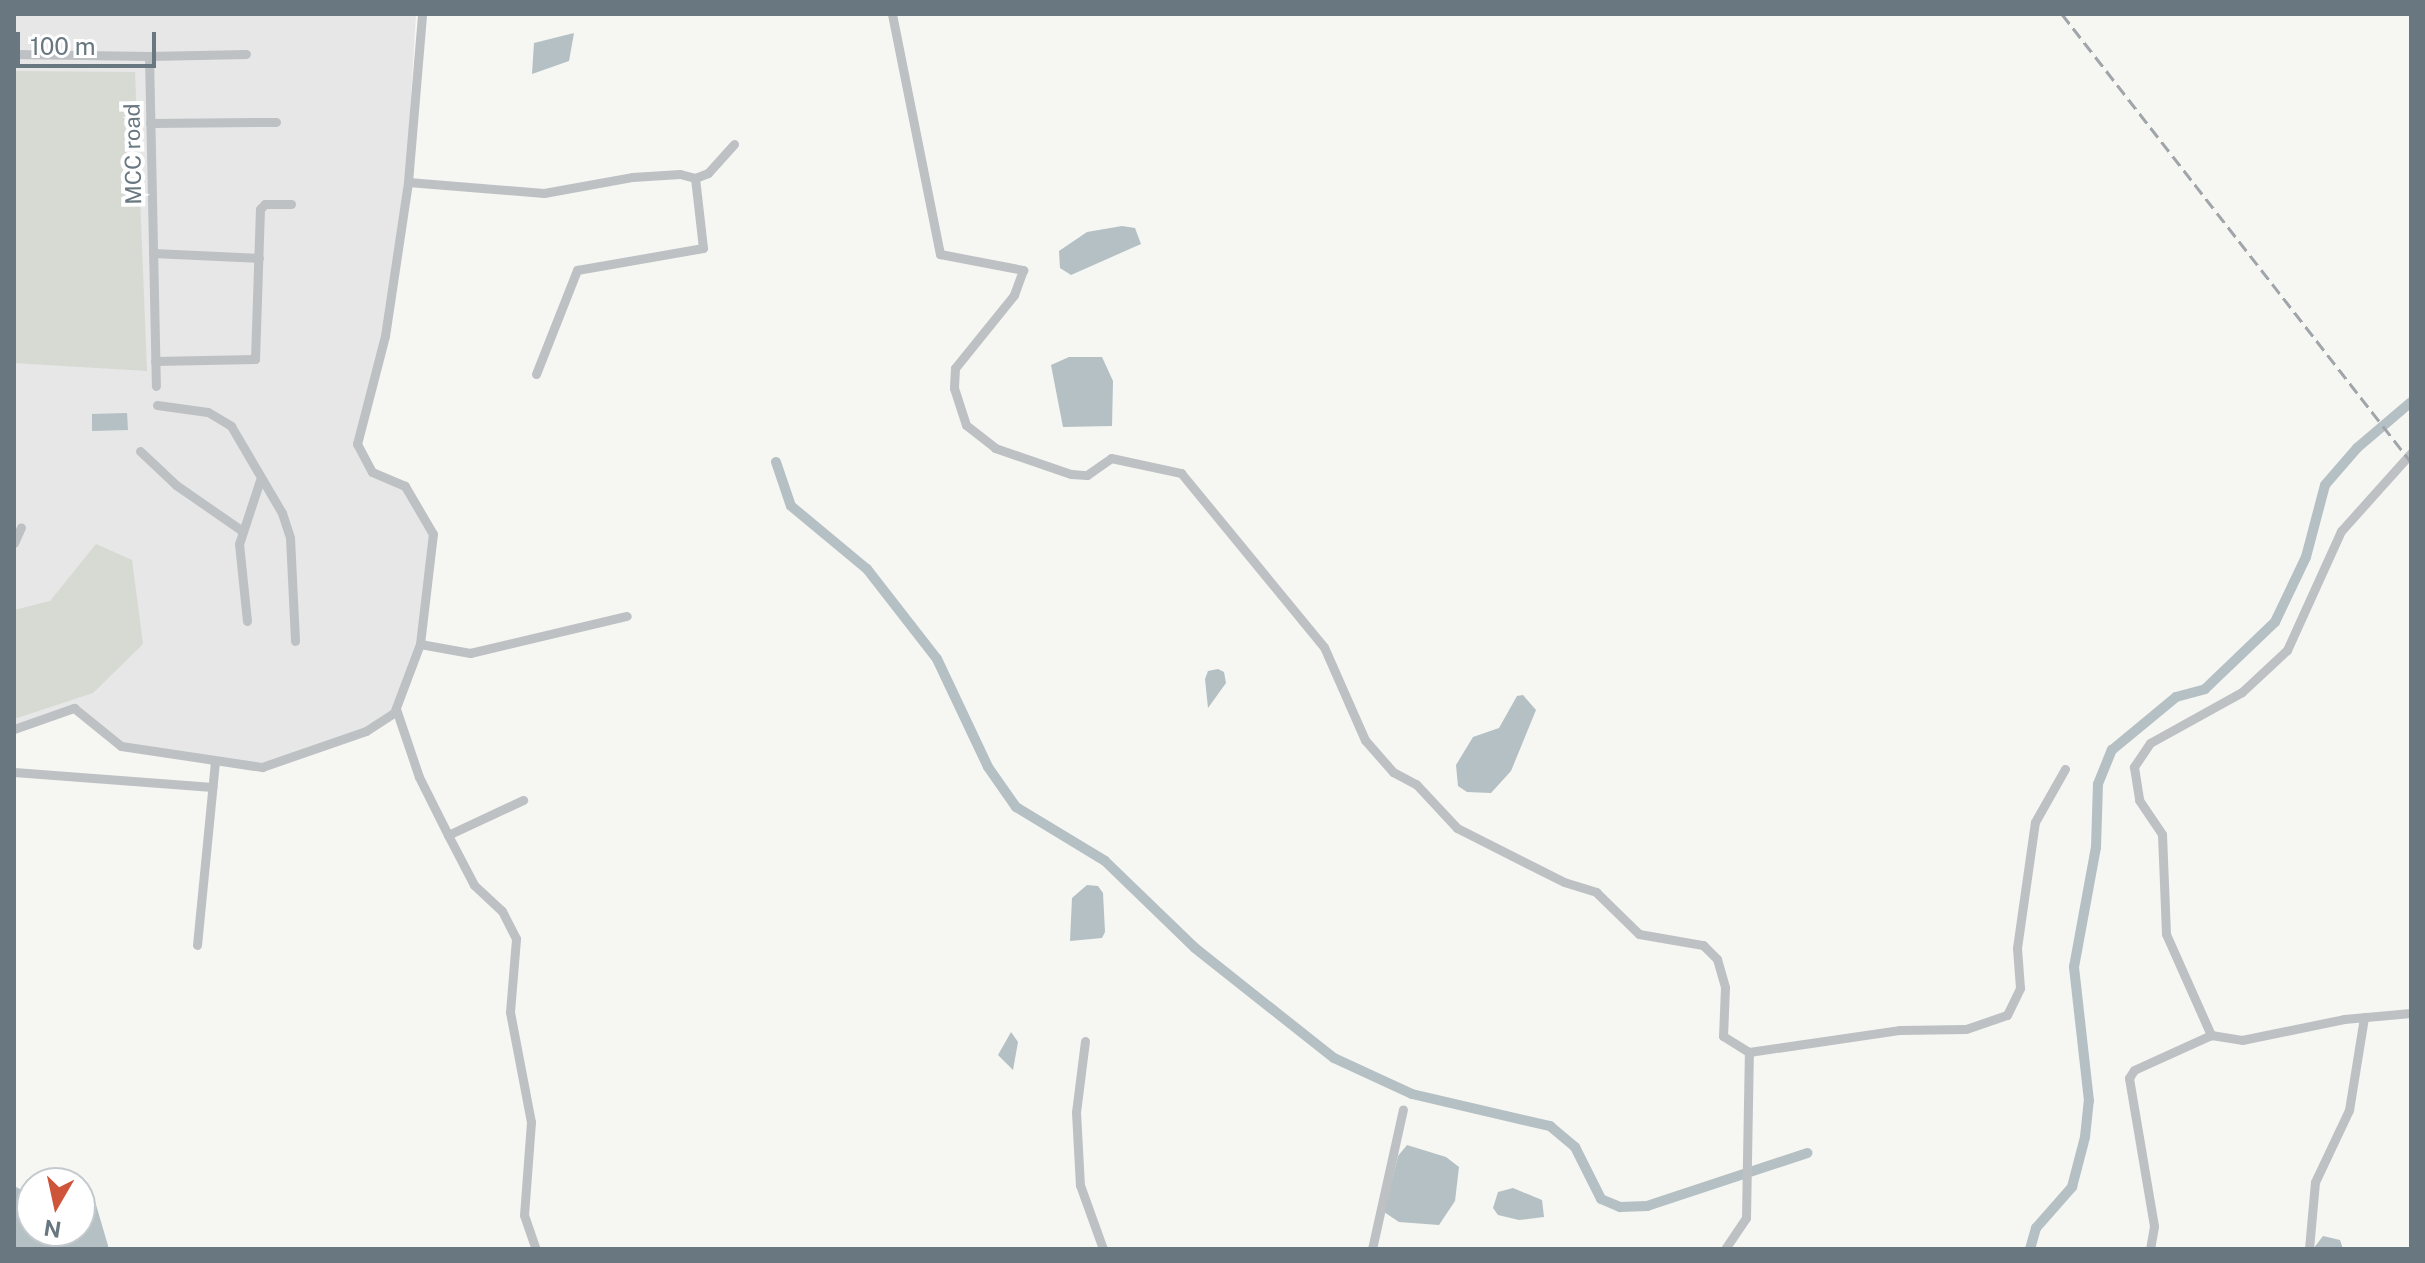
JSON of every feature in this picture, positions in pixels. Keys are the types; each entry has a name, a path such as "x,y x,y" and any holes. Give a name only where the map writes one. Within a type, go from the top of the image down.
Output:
{"street":[{"path":"14,729 74,708 121,746 262,767 366,731 396,709 420,644 433,534 405,486 372,472 357,444 385,336 408,182 422,14"},
{"path":"892,14 940,254 1023,270 1014,295 955,368 954,388 966,425 995,448 1071,474 1087,475 1111,458 1181,473 1324,647 1365,740 1393,772 1416,784 1457,828 1564,882 1596,892 1639,934 1703,945 1717,959 1725,987 1723,1036 1749,1052 1900,1030 1966,1029 2007,1015 2020,988 2017,948 2035,822 2065,769"},
{"path":"14,54 246,54"},
{"name":"MCC road","path":"149,56 156,386"},
{"path":"150,123 276,122"},
{"path":"408,182 544,193 632,177 680,174 695,178 708,173 734,144"},
{"path":"536,374 577,270 703,248 695,178"},
{"path":"155,361 255,359 262,206 291,204"},
{"path":"153,253 259,258"},
{"path":"157,405 208,412 231,426 282,513 290,538 295,641"},
{"path":"140,451 176,485 241,530"},
{"path":"2211,1035 2166,934 2162,834 2139,800 2134,767 2150,743 2242,692 2287,650 2341,531 2411,453"},
{"path":"247,621 241,530 260,480"},
{"path":"14,543 21,527"},
{"path":"420,644 470,653 627,616"},
{"path":"396,709 419,777 474,885 502,911 516,939 510,1012 531,1122 524,1215 536,1249"},
{"path":"197,945 215,761"},
{"path":"14,772 212,787"},
{"path":"448,835 523,800"},
{"path":"2150,1249 2154,1226 2129,1078 2134,1070 2211,1035 2253,1039 2364,1017 2411,1013"},
{"path":"2309,1249 2315,1182 2349,1110 2364,1017"},
{"path":"1085,1041 1076,1112 1080,1185 1103,1249"},
{"path":"1725,1249 1743,1226 1749,1191 1749,1052"},
{"path":"1372,1249 1403,1109"}],"shaded area":[{"path":"14,14 416,14 407,162 382,336 355,444 372,473 404,486 432,534 420,640 394,712 366,731 261,765 122,744 73,706 14,726"},
{"path":"574,33 569,61 532,74 534,43"},
{"path":"14,71 135,72 147,371 14,363"},
{"path":"1122,226 1135,228 1141,244 1071,275 1060,268 1059,251 1087,232"},
{"path":"1069,357 1102,357 1113,381 1112,426 1063,427 1051,365"},
{"path":"127,413 128,430 92,431 92,414"},
{"path":"96,544 132,560 143,644 93,693 14,719 14,610 50,601"},
{"path":"1218,669 1224,672 1226,683 1208,708 1205,679 1208,671"},
{"path":"1523,695 1536,710 1511,771 1491,793 1467,792 1458,786 1456,765 1473,737 1499,728 1517,696"},
{"path":"1087,885 1098,886 1103,893 1105,932 1102,938 1070,941 1072,898"},
{"path":"1011,1032 1018,1042 1013,1070 998,1055"},
{"path":"1407,1145 1446,1157 1459,1167 1455,1201 1439,1225 1399,1222 1384,1212 1398,1156"},
{"path":"14,1186 16,1247 96,1247 96,1205 109,1249 14,1249"},
{"path":"1513,1188 1542,1200 1544,1217 1519,1220 1498,1215 1493,1208 1498,1192"},
{"path":"2323,1236 2340,1240 2343,1249 2313,1249"}],"waterway":[{"path":"2030,1249 2036,1228 2072,1187 2085,1137 2089,1101 2074,967 2096,847 2098,784 2112,750 2176,697 2205,689 2275,622 2306,557 2325,485 2357,448 2411,402"},
{"path":"776,462 791,506 867,569 937,659 988,767 1016,807 1105,861 1195,948 1334,1058 1412,1094 1550,1126 1575,1147 1601,1199 1620,1207 1647,1206 1807,1153"}],"railway":[{"path":"2062,14 2411,462"}]}
